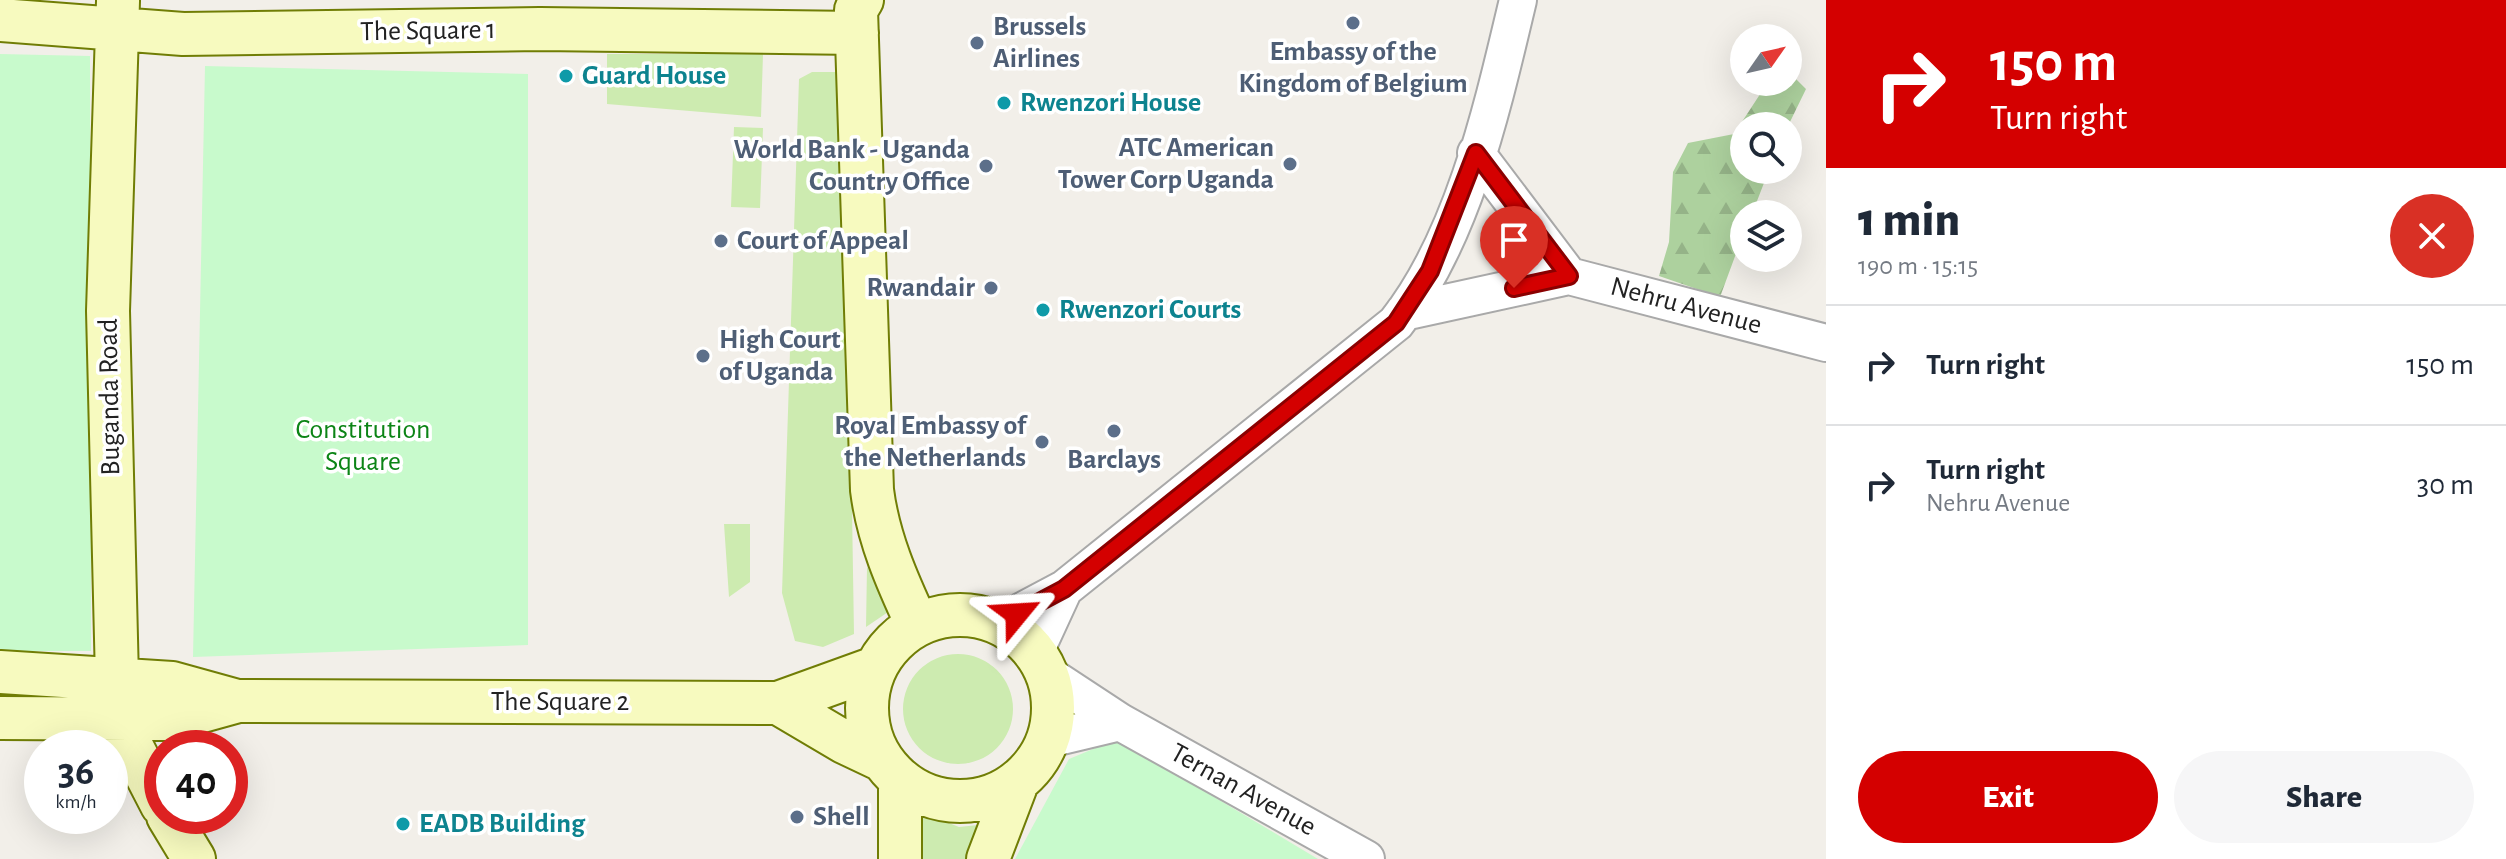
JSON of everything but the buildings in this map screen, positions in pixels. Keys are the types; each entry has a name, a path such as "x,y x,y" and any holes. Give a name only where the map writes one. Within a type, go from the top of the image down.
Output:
{"main road":[{"name":"The Square 1","path":"489,0 858,14"},
{"name":"The Square 1","path":"0,20 117,13 183,34 540,29 858,14"},
{"name":"Buganda Road","path":"117,13 108,311 117,700 144,763"},
{"path":"858,14 872,490 883,543 917,624"},
{"path":"778,703 891,770 922,793 946,801 971,801 996,795 1017,783 1031,770 1049,739 1054,706 1041,663 1019,635 1000,623 964,614 940,616 917,624 885,650 868,691 867,715 891,770 900,859"},
{"name":"The Square 2","path":"0,672 117,700 173,719 238,701 778,703 875,668"},
{"name":"The Square 2","path":"0,718 117,700"},
{"path":"988,859 1017,783"},
{"name":"Buganda Road","path":"180,834 194,859"}],"street":[{"path":"1000,623 1064,589 1361,354 1404,312 1440,250 1476,153 1518,0"},
{"path":"1476,153 1569,276"},
{"name":"Nehru Avenue","path":"1404,312 1569,276 1826,343"},
{"path":"1041,663 1064,589"},
{"name":"Ternan Avenue","path":"1041,663 1120,722 1366,859"},
{"path":"1049,739 1120,722"}],"green space":[{"path":"0,54 90,56 91,651 0,651"},
{"path":"607,54 763,54 761,117 607,104"},
{"name":"Constitution Square","path":"205,66 528,74 528,645 193,657"},
{"path":"812,72 845,72 854,634 823,647 795,641 782,593 799,79"},
{"path":"1802,85 1806,89 1795,112 1748,112 1759,96 1802,96"},
{"path":"734,127 763,128 760,208 731,207"},
{"path":"1730,135 1730,184 1764,184 1757,200 1730,200 1730,270 1720,297 1659,276 1669,242 1673,172 1688,143"},
{"path":"724,524 750,524 750,582 729,597"},
{"path":"867,567 894,608 866,627"},
{"path":"958,654 979,658 997,670 1009,688 1013,709 1009,730 997,748 979,760 958,764 937,760 919,748 907,730 903,709 907,688 919,670 937,658"},
{"path":"1117,739 1318,859 1015,859 1069,759"},
{"path":"916,810 959,827 978,825 966,859 917,859"}],"place":[{"name":"Embassy of the Kingdom of Belgium","path":"1353,23"},
{"name":"Brussels Airlines","path":"977,43"},
{"name":"Guard House","path":"566,76"},
{"name":"Rwenzori House","path":"1004,103"},
{"name":"ATC American Tower Corp Uganda","path":"1290,164"},
{"name":"World Bank - Uganda Country Office","path":"986,166"},
{"name":"Court of Appeal","path":"721,241"},
{"name":"Rwandair","path":"991,288"},
{"name":"Rwenzori Courts","path":"1043,310"},
{"name":"High Court of Uganda","path":"703,356"},
{"name":"Barclays","path":"1114,431"},
{"name":"Royal Embassy of the Netherlands","path":"1042,442"},
{"name":"Shell","path":"797,817"},
{"name":"EADB Building","path":"403,824"}],"route":[{"path":"1017,614 1064,589 1396,323 1419,292 1440,250 1476,153 1569,276 1514,288"}]}
